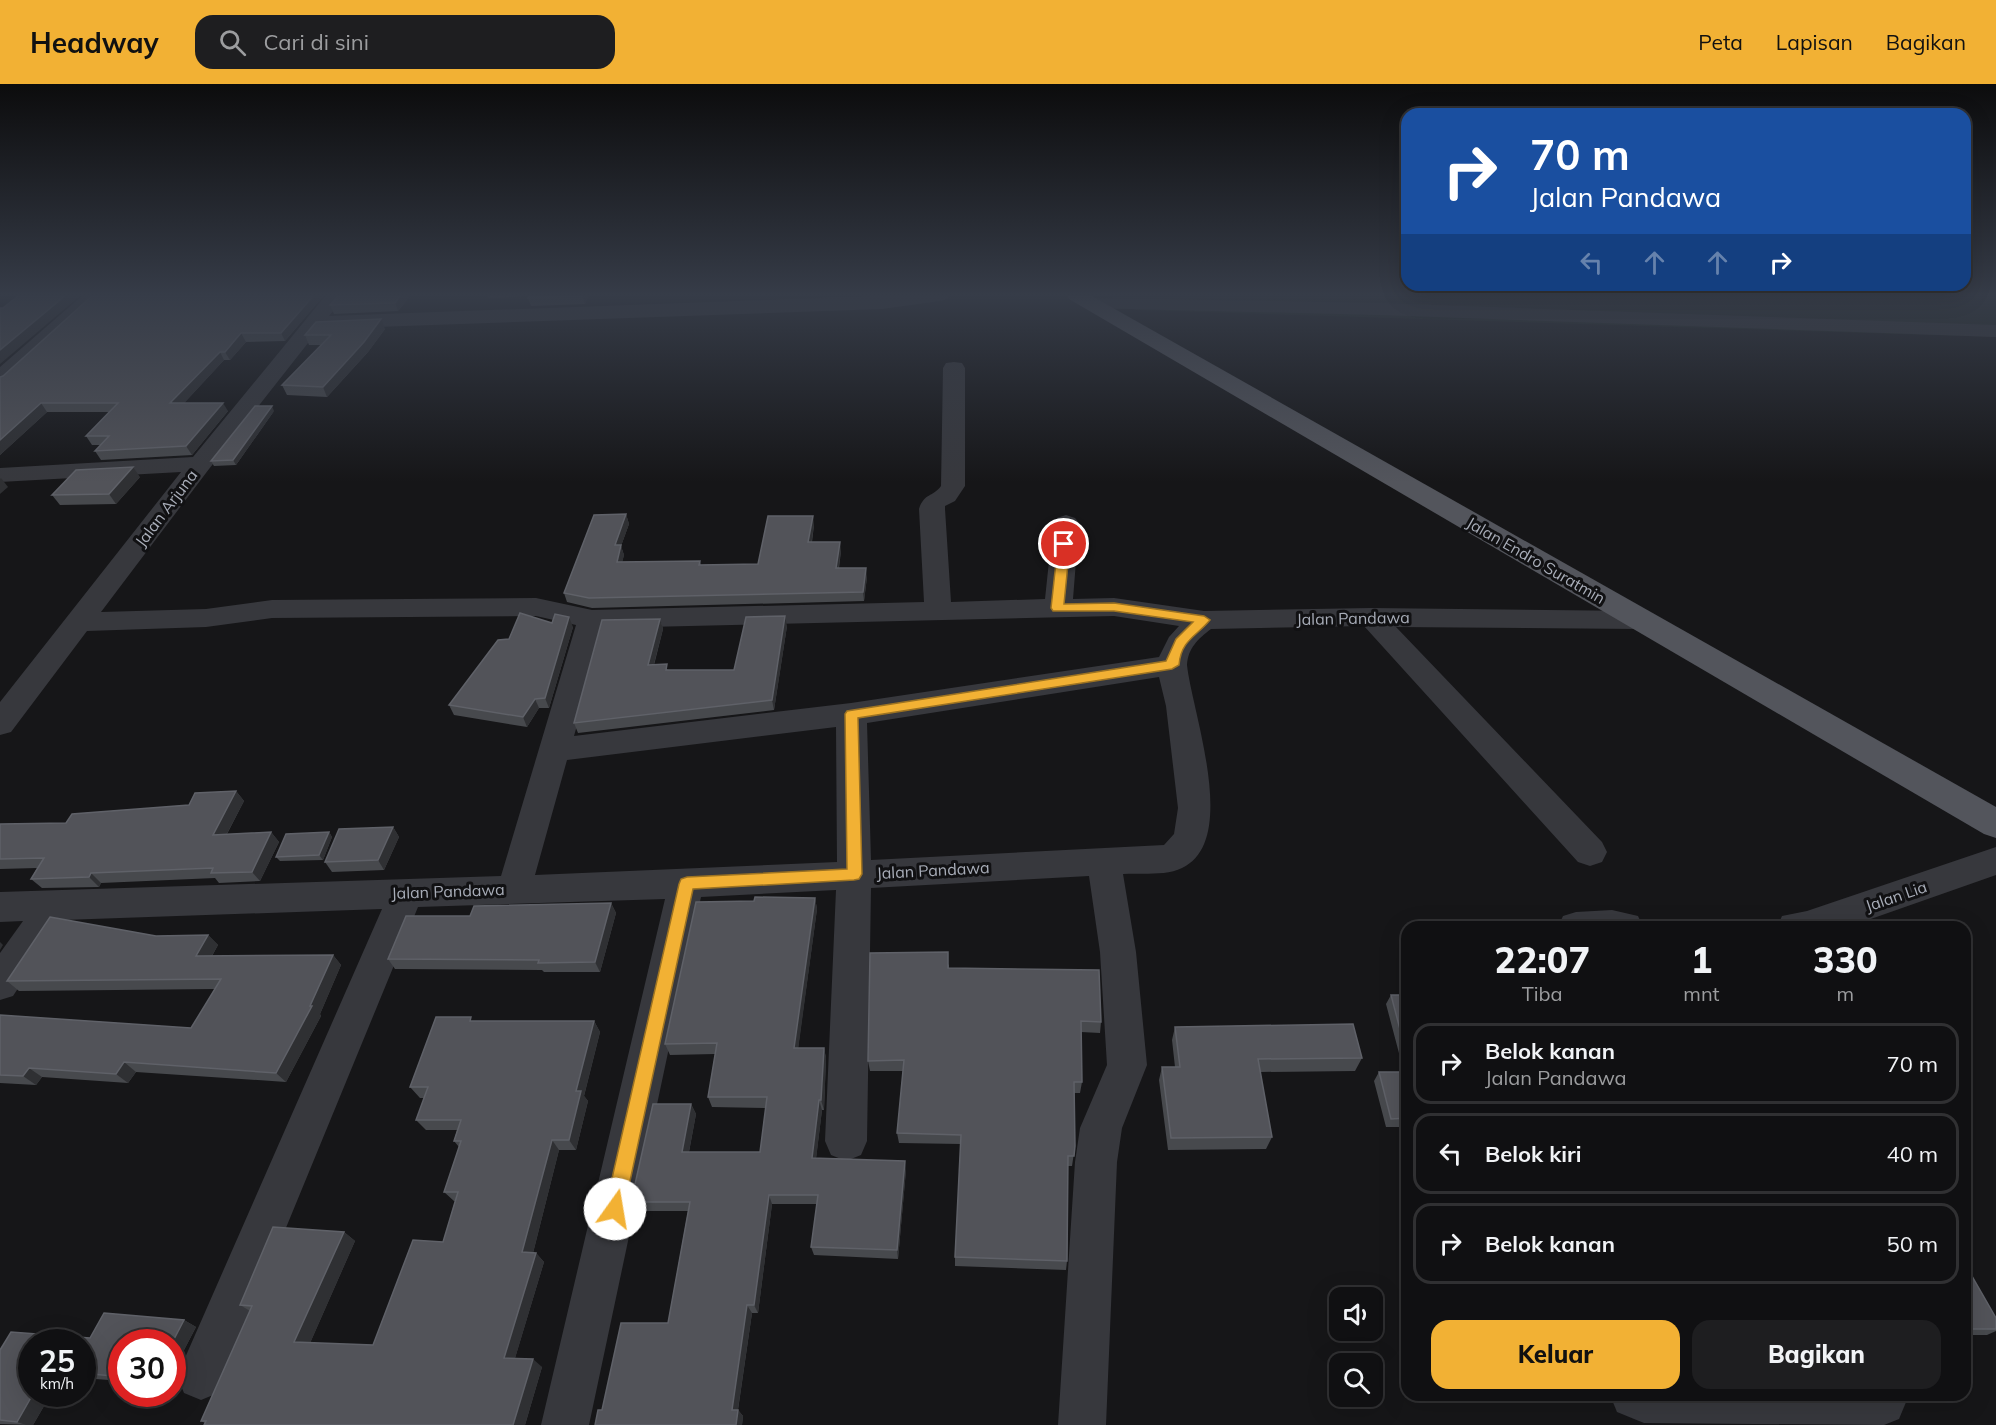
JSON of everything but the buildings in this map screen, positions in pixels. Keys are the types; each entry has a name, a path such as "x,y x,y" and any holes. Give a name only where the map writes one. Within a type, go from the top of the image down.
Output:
{"main road":[{"name":"Jalan Endro Suratmin","path":"1186,358 1638,620 1996,824"}],"street":[{"path":"0,378 23,358"},
{"name":"Jalan Arjuna","path":"0,724 200,464 286,358"},
{"path":"938,611 932,509 934,502 951,493 953,486 954,368"},
{"path":"0,475 200,464"},
{"path":"1058,608 1066,523"},
{"name":"Jalan Pandawa","path":"80,622 206,618 272,609 514,607 536,607 592,619 1114,607 1204,620 1371,617 1638,620"},
{"path":"1371,617 1590,852"},
{"path":"514,889 592,619"},
{"path":"553,750 852,714 1172,665 1173,656 1181,642 1190,630 1204,620"},
{"name":"Jalan Pandawa","path":"0,907 687,884 1172,858 1182,851 1189,840 1194,820 1194,796 1172,665"},
{"path":"846,1141 854,874 852,714"},
{"path":"1082,1425 1096,1162 1101,1128 1127,1065 1118,952 1104,861"},
{"name":"Jalan Lia","path":"1822,921 1996,861"},
{"path":"565,1425 687,884"},
{"path":"201,1376 406,893"},
{"path":"0,984 53,906"},
{"path":"1677,1401 1857,1412 1882,1401"}],"route":[{"path":"615,1209 687,884 854,874 852,714 1172,665 1173,656 1181,642 1190,630 1204,620 1114,607 1058,608 1064,544"}]}
